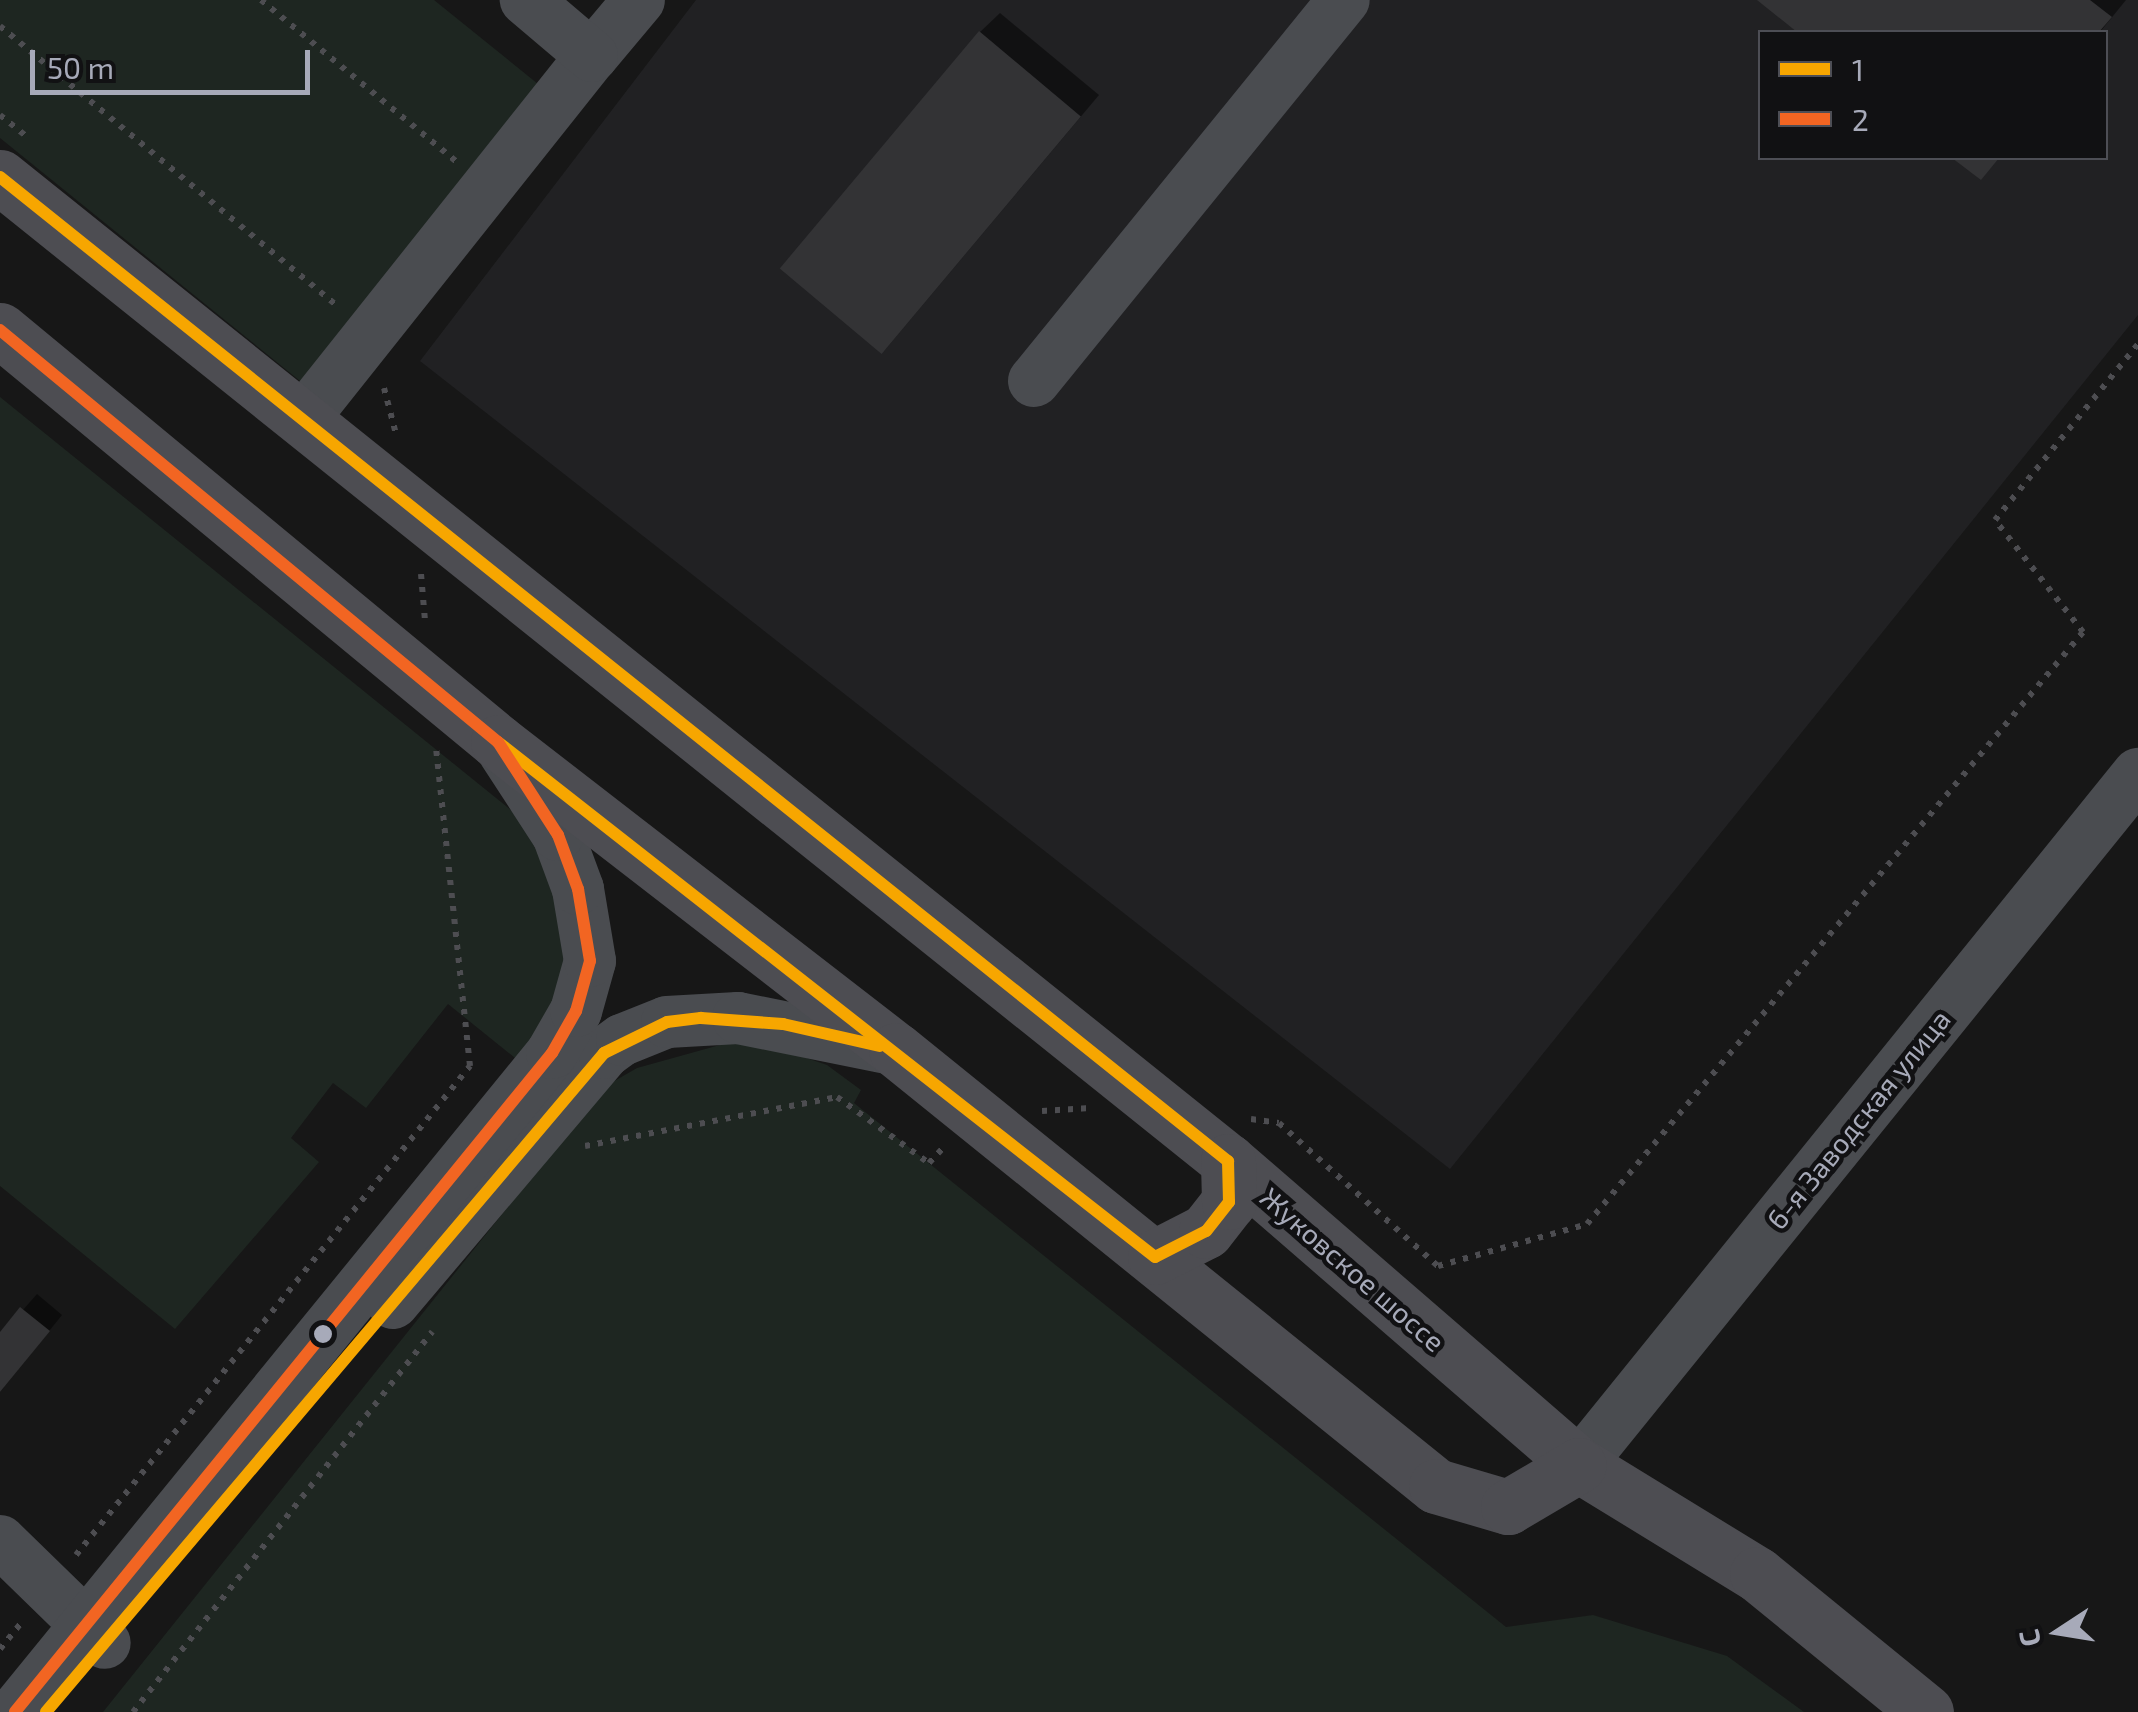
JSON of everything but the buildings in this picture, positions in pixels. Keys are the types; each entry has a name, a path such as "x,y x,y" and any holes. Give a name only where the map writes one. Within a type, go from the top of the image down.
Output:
{"main road":[{"name":"Жуковское шоссе","path":"0,177 1159,1105 1237,1139 1579,1465 1757,1574 1926,1712"},
{"path":"0,330 498,742 896,1050 1436,1486 1508,1507 1579,1465"},
{"path":"1155,1257 1206,1231 1229,1202 1237,1139"}],"street":[{"path":"526,0 592,56"},
{"path":"302,420 639,0"},
{"path":"1034,380 1344,0"},
{"path":"15,1712 79,1620 552,1052 576,1011 590,962 578,889 558,835 498,742"},
{"name":"6-я Заводская улица","path":"1579,1465 2138,774"},
{"path":"46,1712 79,1620 604,1053 667,1022 701,1018 783,1024 896,1050"},
{"path":"0,1540 79,1620"}],"path":[{"path":"261,0 488,187"},
{"path":"0,26 370,335 398,441"},
{"path":"1237,1139 1279,1123 1438,1266 1587,1224 2083,632 1996,520 2138,344"},
{"path":"0,1650 79,1620 470,1066 416,512"},
{"path":"576,1148 837,1097 930,1163 974,1114 1159,1105"},
{"path":"133,1712 441,1320"}],"shaded area":[{"path":"0,0 434,0 543,88 305,385 0,138"},
{"path":"696,0 2138,0 2138,315 1450,1169 420,361"},
{"path":"0,397 527,823 540,842 573,963 520,1062 448,1004 366,1108 333,1083 291,1138 319,1162 175,1329 0,1186"},
{"path":"727,1043 772,1046 827,1065 861,1090 854,1103 1506,1627 1593,1615 1727,1656 1804,1712 103,1712 604,1087 637,1068"}],"transit line":[{"name":"1","path":"0,177 1228,1161 1229,1202 1206,1231 1155,1257 498,742"},
{"name":"2","path":"0,330 498,742 558,835 578,889 590,961 576,1011 552,1053 15,1712"},
{"name":"1","path":"46,1712 604,1053 667,1022 701,1018 783,1024 880,1046"}]}
